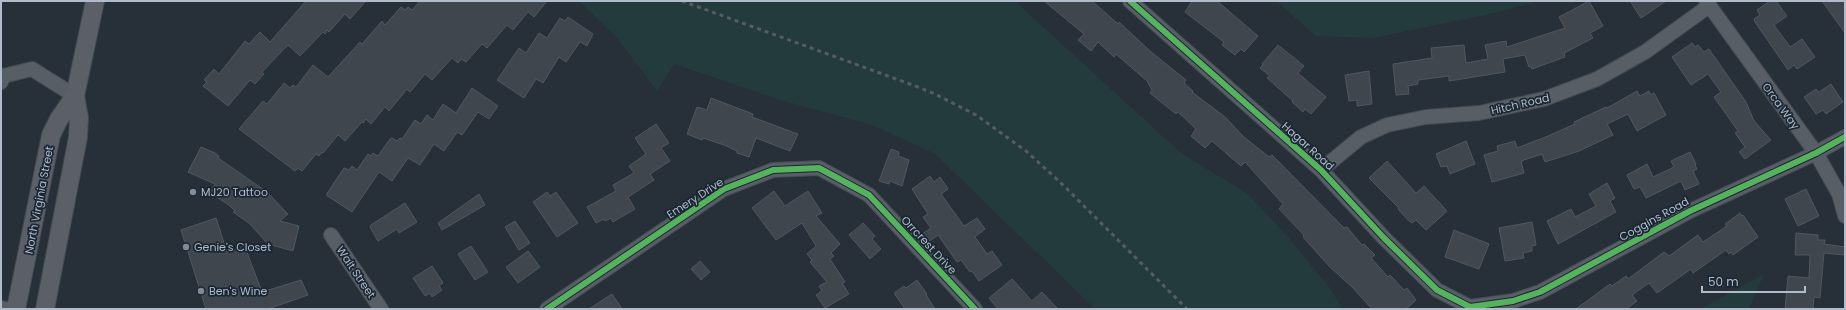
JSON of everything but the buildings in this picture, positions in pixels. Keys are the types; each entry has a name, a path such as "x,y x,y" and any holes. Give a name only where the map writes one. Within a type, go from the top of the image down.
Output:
{"main road":[{"name":"North Virginia Street","path":"45,309 78,137 79,118 75,96 95,1"},
{"name":"North Virginia Street","path":"16,309 52,135 59,119 75,96"}],"street":[{"name":"Hagar Road","path":"1130,1 1321,170 1384,238 1438,290 1470,307"},
{"name":"Hitch Road","path":"1321,170 1361,137 1387,125 1426,117 1479,113 1544,99 1597,78 1645,52 1708,4"},
{"name":"Orca Way","path":"1708,4 1816,153 1839,194 1845,216"},
{"path":"1,82 3,76 32,69 75,96"},
{"name":"Coggins Road","path":"1470,307 1513,301 1540,292 1690,211 1816,153 1845,137"},
{"name":"Emery Drive","path":"547,309 724,189 773,170 820,168 869,195"},
{"name":"Orrcrest Drive","path":"869,195 975,309"},
{"name":"Walt Street","path":"331,234 381,309"},
{"path":"1,308 5,309"}],"green space":[{"path":"579,1 1015,1 1180,152 1249,195 1289,238 1329,287 1343,309 1095,309 935,154 872,125 780,100 674,64 657,91 617,38"},
{"path":"1276,1 1538,1 1499,12 1374,38 1316,36"},
{"path":"1764,274 1749,309 1700,309"}],"railway":[{"path":"682,1 910,84 933,93 976,115 1026,151 1060,182 1187,309"}],"cycle path":[{"path":"1130,1 1321,170 1384,238 1437,290 1470,307 1513,301 1540,292 1690,211 1816,153 1845,137"},
{"path":"547,309 724,189 773,170 819,168 869,195 975,309"}],"place":[{"name":"MJ20 Tattoo","path":"193,192"},
{"name":"Genie's Closet","path":"186,247"},
{"name":"Ben's Wine","path":"201,291"}]}
